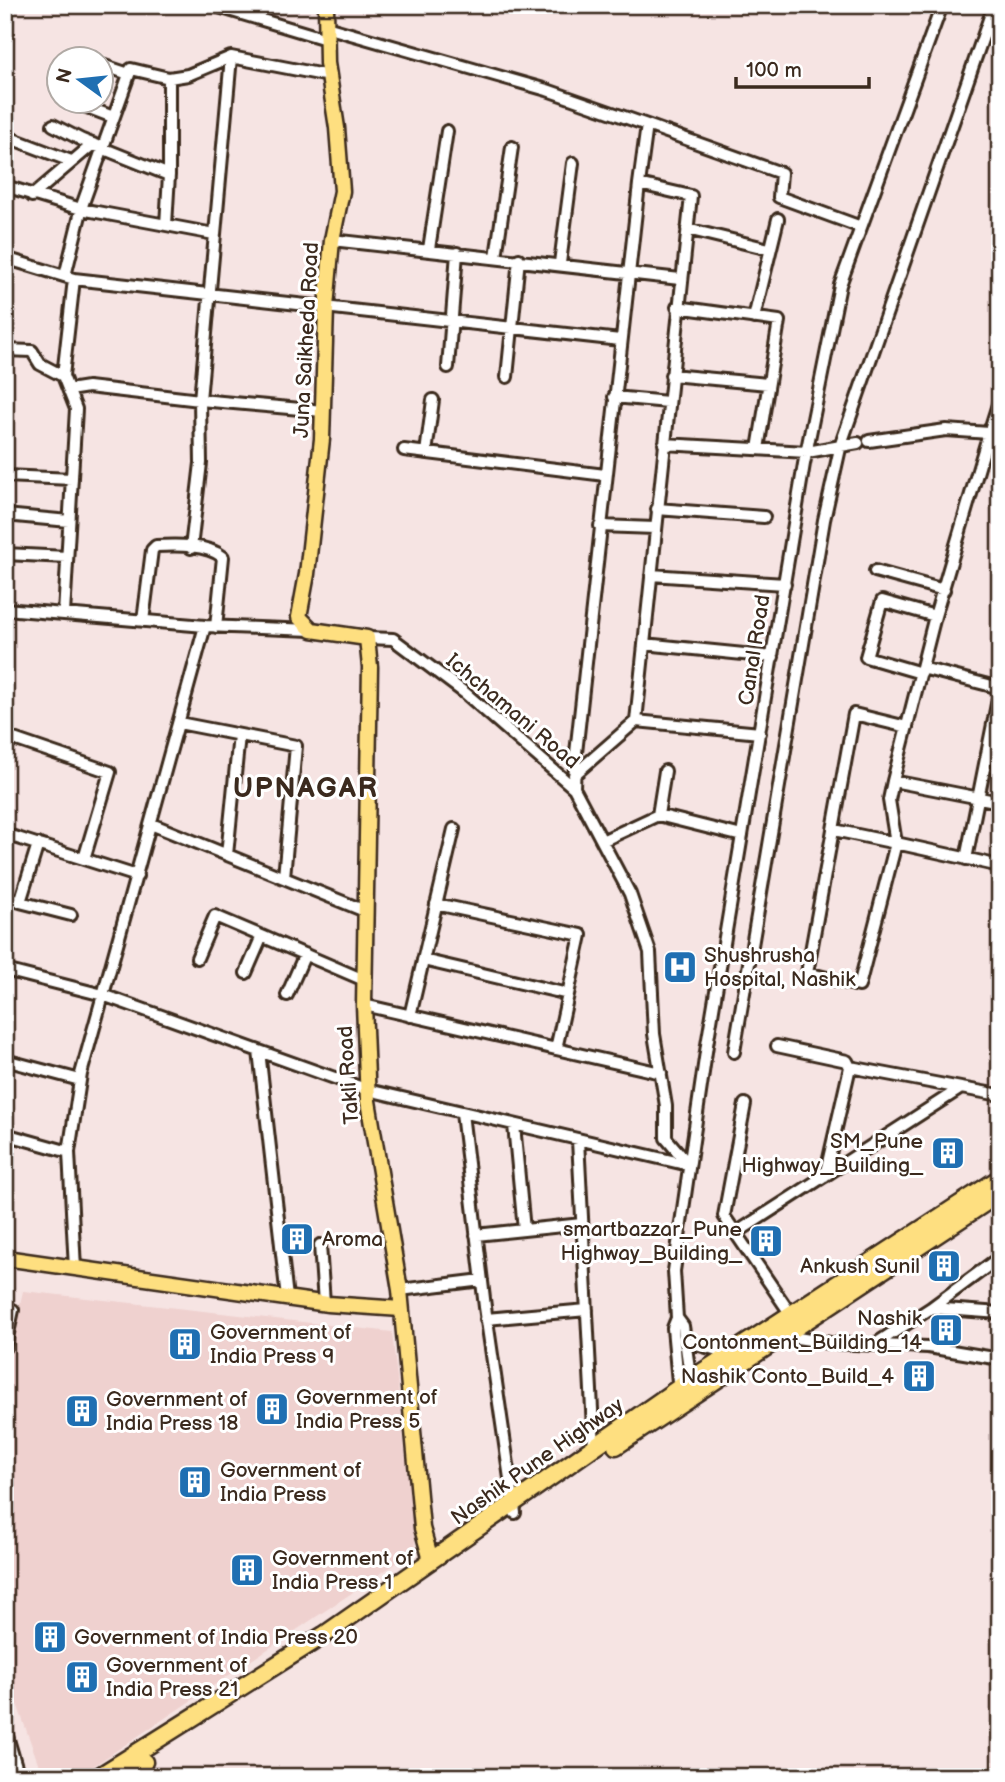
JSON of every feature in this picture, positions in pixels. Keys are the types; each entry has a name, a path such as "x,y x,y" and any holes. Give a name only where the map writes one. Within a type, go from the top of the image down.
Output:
{"highway":[{"name":"Nashik Pune Highway","path":"98,1777 324,1634 431,1560 514,1508 685,1392 732,1354 1000,1178"},
{"name":"Nashik Pune Highway","path":"120,1777 345,1630 594,1448 783,1336 1000,1193"}],"main road":[{"name":"Juna Saikheda Road","path":"312,630 299,617 307,574 323,411 326,308 332,240 342,191 337,128 329,76 326,5"},
{"path":"312,630 367,639"},
{"name":"Takli Road","path":"367,639 370,667 364,1005 368,1090 400,1290 422,1528 431,1560"},
{"path":"5,1258 324,1303 401,1309"}],"street":[{"path":"212,5 547,90 781,173 779,197 861,227"},
{"name":"Canal Road","path":"685,1392 673,1328 677,1318 674,1271 807,452 839,285 943,5"},
{"path":"734,1052 824,520 841,444 994,5"},
{"path":"64,614 76,409 64,376 69,278 81,209 97,146 113,117 131,69 169,78 188,75 230,57 329,76"},
{"path":"191,548 201,463 200,400 230,57"},
{"path":"116,70 129,74"},
{"path":"166,225 169,78"},
{"path":"53,125 169,175"},
{"path":"574,788 620,340 647,125"},
{"path":"429,249 447,131"},
{"path":"5,136 71,161"},
{"path":"32,196 71,161 97,146"},
{"path":"496,257 512,147"},
{"path":"560,263 573,163"},
{"path":"574,775 636,721 677,307 691,196 639,184"},
{"path":"5,186 81,209 214,234"},
{"path":"754,318 778,219"},
{"path":"687,229 769,249"},
{"path":"332,240 560,263 680,279"},
{"path":"449,367 457,253"},
{"path":"5,258 69,278 620,340"},
{"path":"507,377 519,259"},
{"path":"677,307 779,321 758,449"},
{"path":"5,350 32,351 40,364 64,376"},
{"path":"671,375 768,384"},
{"path":"69,390 88,387 323,411"},
{"path":"614,397 668,402"},
{"path":"907,727 854,714 807,973 859,986 896,843 890,800 893,781 922,671 935,616 995,434 1000,398"},
{"path":"426,453 433,400"},
{"path":"664,444 807,452 841,444 946,430 995,434"},
{"path":"404,450 606,475"},
{"path":"5,476 72,479"},
{"path":"657,509 764,517"},
{"path":"5,515 69,521"},
{"path":"600,526 656,528"},
{"path":"75,1269 69,1152 80,1080 179,723 211,626 223,557 216,551 156,545 152,550 143,621"},
{"path":"5,554 67,557"},
{"path":"875,571 944,590"},
{"path":"651,575 785,584"},
{"path":"935,616 882,601 866,657 1000,688 966,859"},
{"path":"5,609 211,626 312,630"},
{"name":"Ichchamani Road","path":"367,639 393,639 465,693 574,788 630,894 650,952 654,1034 661,1073 666,1138 689,1166"},
{"path":"644,644 773,657"},
{"path":"636,721 760,733"},
{"path":"179,723 296,746 284,877"},
{"path":"227,855 239,735"},
{"path":"5,736 110,772 84,859"},
{"path":"986,761 1000,764"},
{"path":"658,815 665,771"},
{"path":"893,781 1000,802"},
{"path":"603,841 658,815 743,836"},
{"path":"151,824 365,911"},
{"path":"410,1016 454,829"},
{"path":"834,830 1000,866"},
{"path":"5,834 137,876"},
{"path":"20,902 38,844"},
{"path":"5,897 71,915"},
{"path":"436,904 581,935 556,1049"},
{"path":"197,958 215,916 365,980"},
{"path":"246,973 262,936"},
{"path":"287,995 305,954"},
{"path":"423,960 568,994"},
{"path":"5,970 103,995 368,1090 689,1166"},
{"path":"364,1005 661,1073"},
{"path":"777,1046 847,1061 850,1067 825,1176"},
{"path":"259,1051 286,1298"},
{"path":"5,1060 80,1080"},
{"path":"850,1067 1000,1095"},
{"path":"736,1233 961,1088"},
{"path":"745,1104 724,1216 792,1316"},
{"path":"462,1113 486,1319 514,1508"},
{"path":"514,1125 524,1230"},
{"path":"5,1134 69,1152"},
{"path":"578,1140 594,1448"},
{"path":"476,1235 582,1224"},
{"path":"320,1245 324,1303"},
{"path":"877,1343 931,1308 1000,1257"},
{"path":"400,1290 482,1280"},
{"path":"931,1308 1000,1313"},
{"path":"5,1347 13,1310"},
{"path":"486,1319 587,1310"},
{"name":"Canal Road","path":"677,1318 683,1325 685,1340 685,1392"},
{"path":"783,1336 830,1343 928,1347 1000,1359"},
{"path":"685,1340 732,1354"},
{"path":"5,1729 19,1777"}],"shaded area":[{"name":"Government of India Press","path":"23,1291 392,1332 416,1550 77,1777 43,1777 5,1670 5,1369"}],"place":[{"name":"Shushrusha Hospital, Nashik","path":"680,967"},
{"name":"SM_Pune Highway_Building_","path":"948,1153"},
{"name":"Aroma","path":"297,1239"},
{"name":"smartbazzar_Pune Highway_Building_","path":"766,1241"},
{"name":"Ankush Sunil","path":"944,1266"},
{"name":"Nashik Contonment_Building_14","path":"946,1330"},
{"name":"Government of India Press 9","path":"185,1344"},
{"name":"Nashik Conto_Build_4","path":"919,1376"},
{"name":"Government of India Press 5","path":"272,1409"},
{"name":"Government of India Press 18","path":"82,1411"},
{"name":"Government of India Press","path":"195,1482"},
{"name":"Government of India Press 1","path":"247,1570"},
{"name":"Government of India Press 20","path":"50,1637"},
{"name":"Government of India Press 21","path":"82,1677"}],"district":[{"name":"UPNAGAR","path":"306,787"}]}
